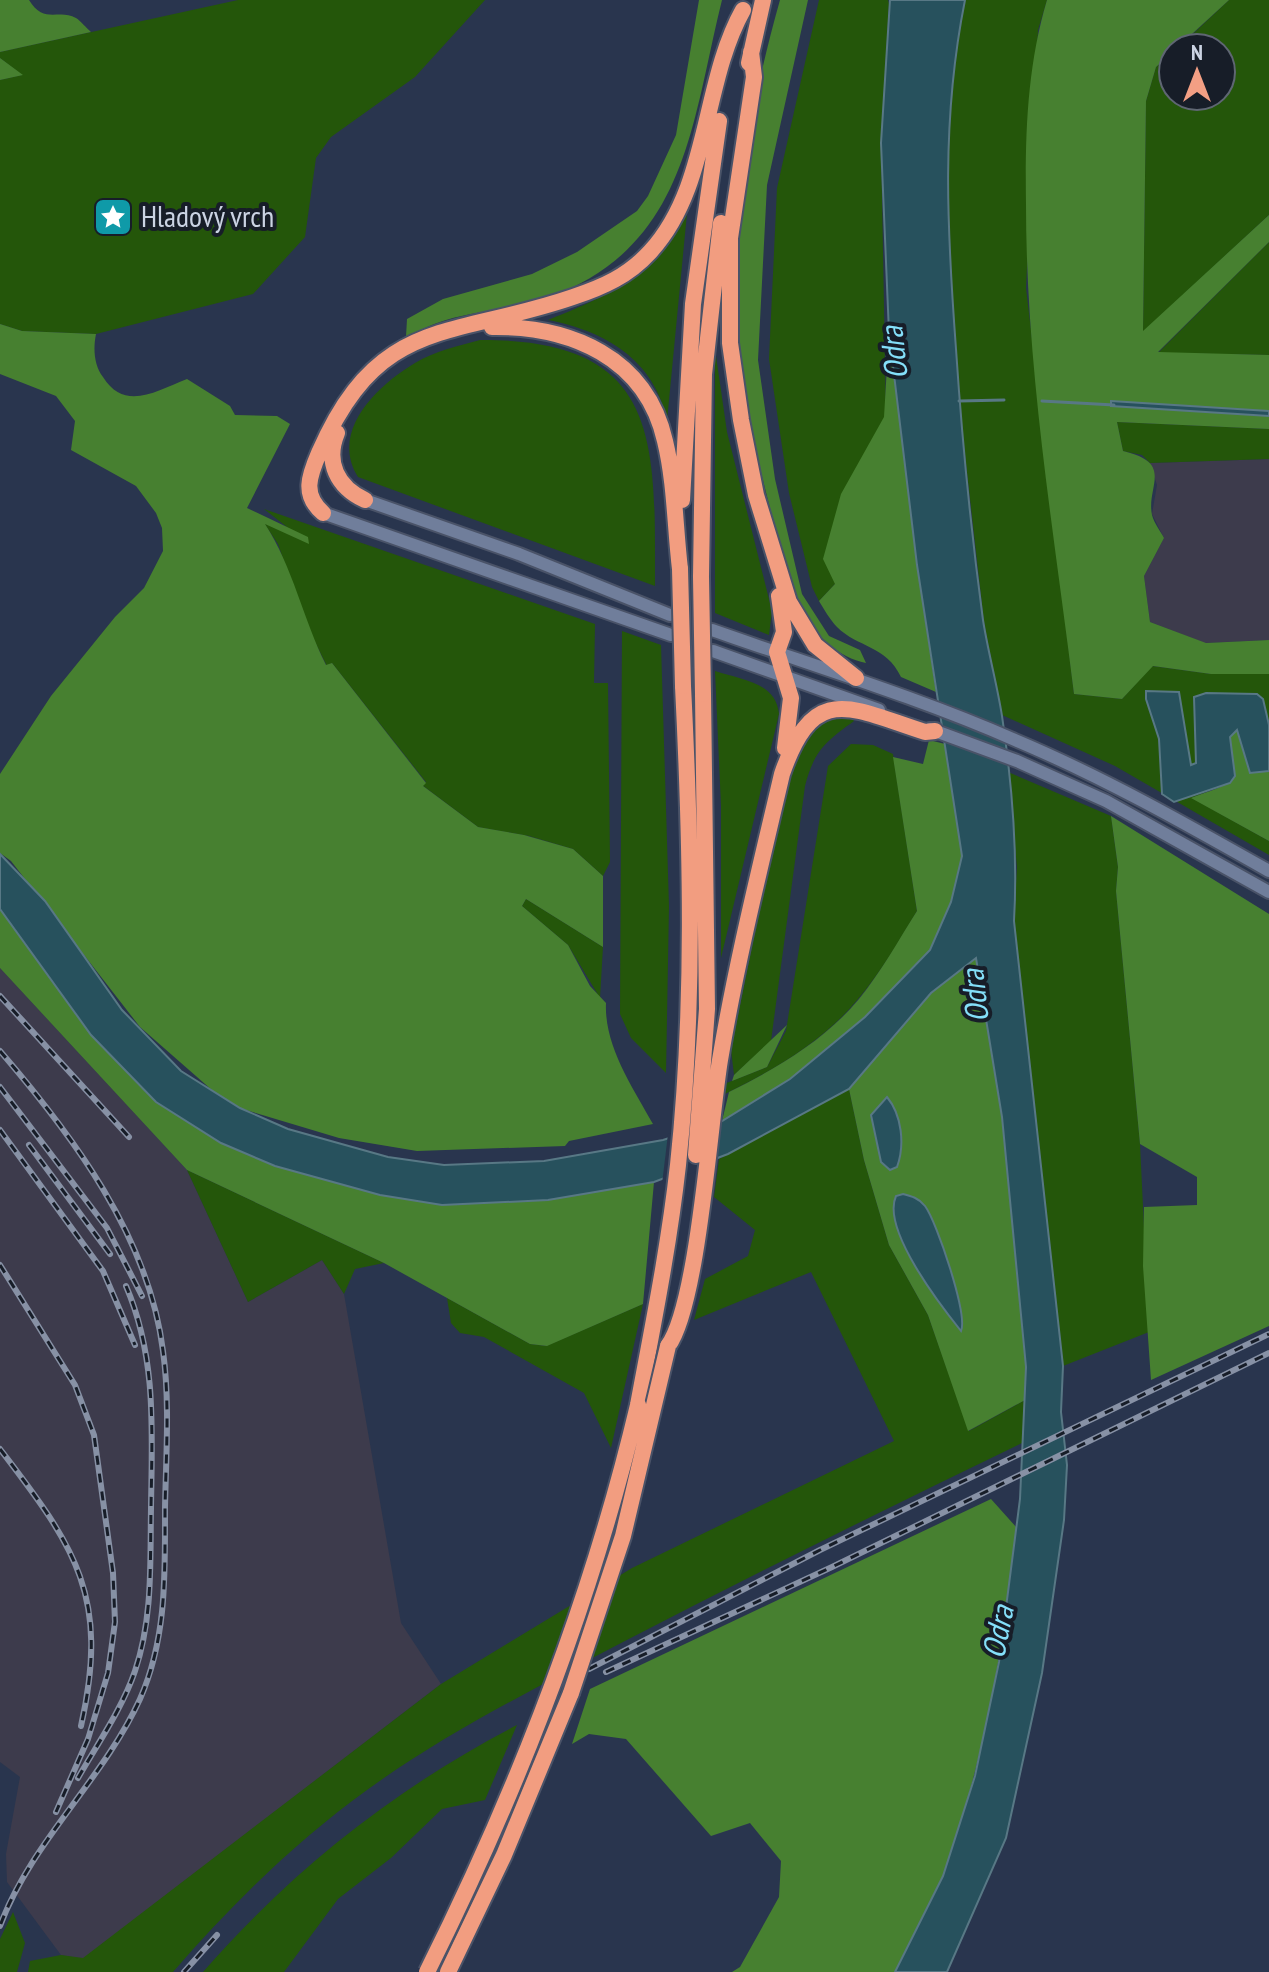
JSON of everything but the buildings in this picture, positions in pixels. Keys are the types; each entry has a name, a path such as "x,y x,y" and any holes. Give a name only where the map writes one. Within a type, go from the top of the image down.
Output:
{"highway":[{"path":"448,1972 520,1818 587,1648 638,1481 668,1346 678,1332 692,1260 713,1053 701,577 701,462 707,345 730,162 763,0"},
{"path":"323,513 311,498 310,475 344,402 374,367 398,349 436,331 520,314 602,287 635,266 657,244 672,221 706,134 728,37 744,5"},
{"path":"427,1972 485,1853 580,1614 638,1405 666,1255 678,1167 690,910 680,569 686,371 715,148 744,5"},
{"path":"751,52 754,77 730,238 728,306 741,420 766,533 785,593 802,628 818,648 856,678"},
{"path":"365,500 354,495 338,479 332,450 352,402 387,364 414,347 460,331 517,327 567,335 613,359 632,376 658,417 670,463 680,569"},
{"path":"766,533 769,562 783,614 784,632 777,652 791,698 782,774"},
{"path":"713,1053 782,774 793,741 804,725 828,711 853,704 925,732 935,731"}],"main road":[{"path":"365,500 519,554 670,615"},
{"path":"323,513 671,635"},
{"path":"712,630 856,678 1014,739 1109,783 1269,871"},
{"path":"713,651 784,675 853,704"},
{"path":"935,731 1017,761 1106,801 1269,892"}],"shaded area":[{"path":"1269,459 1269,640 1205,643 1150,622 1144,576 1164,538 1152,514 1157,485 1150,463"},
{"path":"0,968 187,1170 248,1302 322,1260 344,1294 401,1623 441,1684 83,1959 61,1955 7,1882 6,1854 20,1777 0,1762"}],"green space":[{"path":"0,0 29,0 40,12 70,15 91,32 0,52"},
{"path":"238,0 485,0 415,77 331,137 316,158 305,237 253,294 96,334 22,331 0,324 0,80 22,75 0,58 0,52"},
{"path":"699,0 722,0 690,136 675,177 656,215 629,248 593,276 547,298 446,320 406,337 407,319 443,299 532,274 577,252 637,211 648,196 676,135"},
{"path":"780,0 808,0 767,185 758,360 775,479 802,594 829,636 860,650 866,663 829,645 797,603 759,463 740,361 735,257 740,192 757,94"},
{"path":"819,0 888,0 889,4 881,143 886,418 835,584 819,601 812,587 789,493 769,359 777,188"},
{"path":"965,0 1047,0 1038,30 1026,288 1074,694 1122,699 1152,666 1211,674 1269,674 1269,771 1230,737 1233,774 1230,780 1192,798 1269,841 1269,855 1115,766 1002,715 984,622 961,419 945,208 954,58"},
{"path":"1047,0 1229,0 1194,32 1157,32 1157,66 1146,101 1143,331 1269,215 1269,242 1158,352 1269,355 1269,429 1117,422 1123,451 1149,462 1155,477 1152,515 1164,538 1144,576 1150,622 1206,643 1269,640 1269,674 1211,674 1153,666 1122,699 1074,694 1042,450 1027,266 1027,127 1040,25"},
{"path":"1229,0 1269,0 1269,215 1143,332 1146,101 1156,67 1157,112 1237,112 1237,32 1195,32"},
{"path":"0,58 23,75 0,80"},
{"path":"688,203 667,421 651,381 624,352 589,332 548,320 592,301 633,278 666,246"},
{"path":"1269,242 1269,355 1158,353"},
{"path":"0,324 22,331 96,334 98,367 112,388 121,394 142,396 187,379 230,406 235,415 277,416 290,424 247,508 308,537 309,544 265,524 291,575 326,665 332,663 426,783 423,786 478,827 524,835 573,849 603,876 603,947 526,899 522,906 568,945 590,986 606,1003 615,1051 653,1124 569,1141 565,1146 417,1151 339,1138 229,1105 140,1027 11,861 0,853 0,774 51,696 115,617 144,588 163,551 162,528 156,513 136,486 71,450 75,421 56,396 0,374"},
{"path":"889,333 936,692 901,677 888,659 845,634 819,601 835,584 823,559 841,494 884,417"},
{"path":"480,340 540,344 584,358 615,379 636,408 648,444 653,486 655,586 358,477 351,460 349,443 362,411 373,397 401,372 423,359"},
{"path":"715,349 727,432 772,611 769,635 715,613"},
{"path":"1117,422 1269,429 1269,459 1150,463 1142,455 1123,451"},
{"path":"264,509 595,624 594,683 608,683 610,862 603,876 573,849 529,836 478,827 422,785 426,782 332,663 327,666 305,622 278,544 264,523 306,542"},
{"path":"622,631 661,645 669,906 666,1073 631,1038 620,1014"},
{"path":"715,671 765,689 772,695 779,714 721,958 721,806"},
{"path":"851,717 854,721 828,742 817,756 805,786 771,1041 734,1075 731,1050 772,848 797,754 814,731 829,718"},
{"path":"1237,730 1241,745 1269,771 1269,841 1191,798 1230,780 1233,765 1230,737"},
{"path":"929,740 945,744 962,856 951,902 930,950 865,1017 790,1079 722,1121 729,1092 799,1052 846,1014 875,978 917,911 893,757 923,764"},
{"path":"851,744 873,745 893,754 917,911 874,978 829,1029 796,1054 723,1095 724,1084 767,1067 786,1031 828,766"},
{"path":"1008,772 1111,816 1118,867 1116,891 1140,1144 1149,1332 1063,1366 1014,920 1017,867"},
{"path":"1111,816 1269,914 1269,1326 1151,1380 1143,1266 1144,1207 1197,1205 1197,1177 1140,1144 1116,891 1118,867"},
{"path":"526,899 603,947 600,998 568,945 522,906"},
{"path":"0,909 275,1166 380,1195 442,1205 548,1200 654,1182 643,1304 547,1346 530,1344 384,1263 187,1170 0,968"},
{"path":"976,958 1002,1117 1026,1367 1025,1400 968,1431 928,1315 889,1245 864,1160 849,1089 931,993"},
{"path":"787,1025 767,1067 732,1081 734,1075"},
{"path":"849,1089 864,1160 889,1245 928,1315 969,1431 1025,1400 1024,1442 673,1616 429,1749 340,1810 289,1853 173,1972 28,1972 30,1961 61,1955 83,1958 441,1684 632,1568 894,1441 811,1272 694,1320 705,1279 748,1256 755,1230 714,1197 719,1159"},
{"path":"187,1170 384,1263 355,1269 344,1294 322,1260 248,1302"},
{"path":"447,1298 530,1344 546,1346 643,1304 611,1448 584,1393 484,1337 460,1333 451,1323"},
{"path":"991,1499 1017,1528 991,1703 970,1789 944,1873 895,1972 732,1972 740,1967 779,1897 781,1861 750,1823 711,1836 626,1739 589,1734 572,1744 590,1689"},
{"path":"517,1725 485,1800 442,1809 391,1858 338,1899 284,1972 203,1972 273,1899 348,1834 430,1775"},
{"path":"13,1912 25,1943 17,1972 0,1972 0,1939"}],"water":[{"name":"Odra","path":"890,0 965,0 957,44 949,131 953,304 975,553 983,620 1002,716 1011,792 1015,843 1014,921 1063,1366 1061,1412 1067,1465 1064,1520 1042,1673 1006,1838 947,1972 895,1972 943,1876 975,1776 999,1662 1020,1499 1026,1367 1002,1117 976,958 931,993 849,1089 728,1154 654,1182 548,1200 442,1205 380,1195 275,1166 221,1143 156,1102 91,1035 0,909 0,854 45,901 122,1010 181,1071 240,1108 288,1129 388,1157 444,1165 544,1161 663,1140 722,1121 790,1079 865,1017 930,950 951,902 962,856 917,565 889,333 881,143"},
{"path":"1111,401 1269,411 1269,416 1111,406"},
{"path":"1146,691 1179,692 1191,765 1196,763 1194,697 1206,693 1257,694 1263,699 1269,725 1269,771 1250,773 1237,730 1230,737 1235,776 1230,783 1174,802 1162,794 1159,739"},
{"path":"887,1097 899,1121 901,1140 897,1167 890,1170 881,1162 871,1115"},
{"path":"903,1194 923,1203 937,1230 956,1289 961,1331 928,1286 905,1247 894,1210 896,1196"}],"pier":[{"path":"718,1118 711,1166 662,1184 668,1134"}],"waterway":[{"path":"959,401 1004,400"},
{"path":"1042,401 1114,405"}],"railway":[{"path":"0,996 129,1137"},
{"path":"0,1051 80,1153 125,1228 155,1309 165,1370 167,1429 163,1605 149,1676 125,1729 30,1866 0,1926"},
{"path":"0,1087 107,1228 142,1296"},
{"path":"0,1130 103,1271 135,1345"},
{"path":"29,1145 110,1254"},
{"path":"0,1265 75,1385 94,1435 113,1573 115,1622 108,1673 88,1739 56,1812"},
{"path":"78,1778 130,1685 141,1651 148,1611 152,1451 150,1395 143,1340 126,1286"},
{"path":"589,1669 820,1550 1269,1334"},
{"path":"606,1672 832,1567 1269,1353"},
{"path":"0,1449 49,1516 80,1576 88,1608 91,1642 89,1681 81,1726"},
{"path":"184,1972 217,1935"}],"place":[{"name":"Hladový vrch","path":"113,217"}]}
